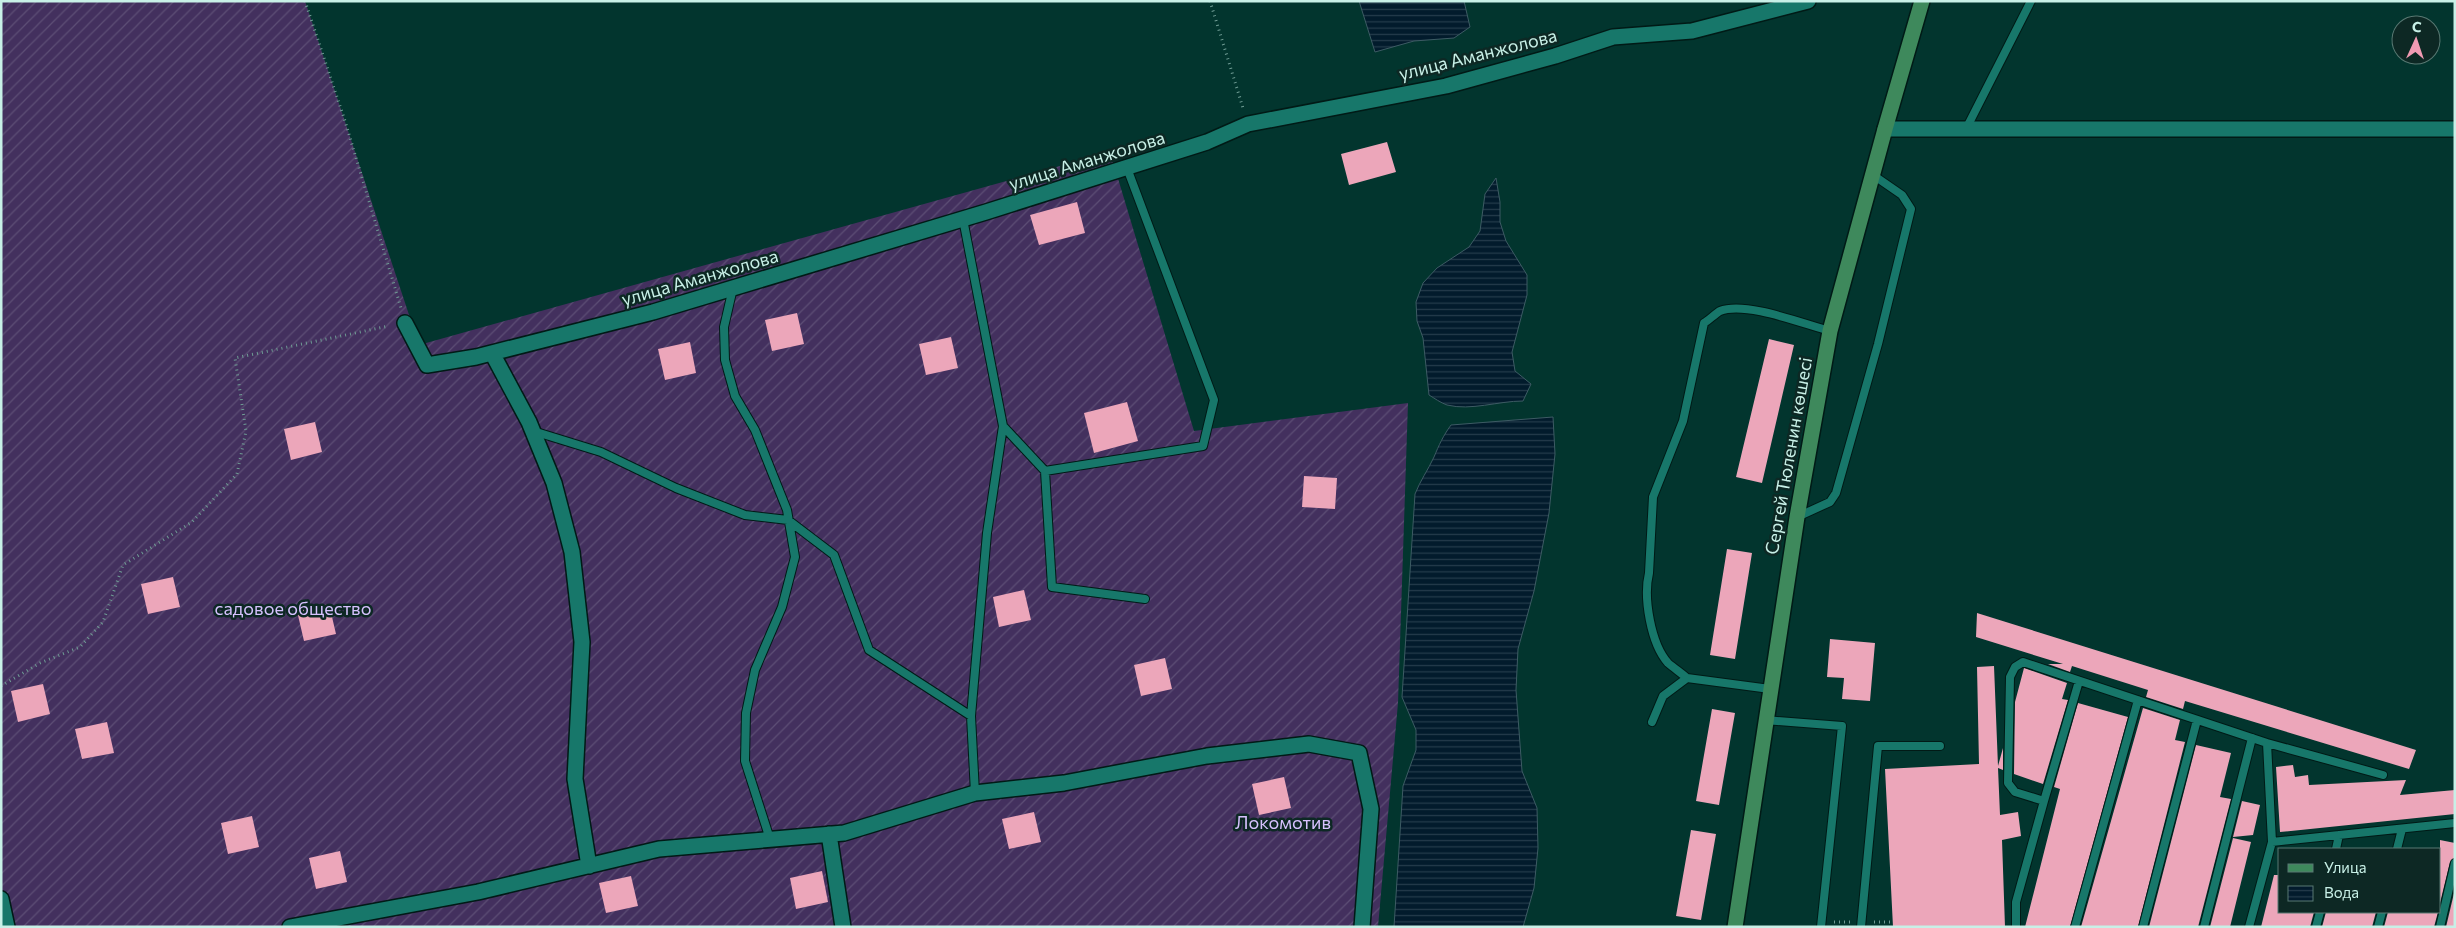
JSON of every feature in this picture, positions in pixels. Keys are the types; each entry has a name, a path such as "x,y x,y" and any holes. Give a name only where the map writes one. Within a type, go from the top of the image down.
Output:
{"main road":[{"name":"Сергей Тюленин көшесі","path":"1735,927 1797,518 1830,331 1922,1"}],"street":[{"name":"улица Аманжолова","path":"405,323 427,365 492,353 653,312 963,219 1207,142 1248,124 1446,86 1555,56 1613,37 1692,31 1808,1"},
{"path":"1885,129 2455,129"},
{"path":"492,353 533,431 554,483 572,552 582,642 575,779 590,866"},
{"path":"290,927 478,892 659,849 844,833 975,793 1064,783 1207,756 1309,744 1360,753 1371,809 1362,927"},
{"path":"829,834 843,927"},
{"path":"1,899 7,927"}],"lane":[{"path":"1965,130 2030,1"},
{"path":"1045,471 1203,446 1214,400 1126,168"},
{"path":"1797,518 1830,502 1836,493 1878,344 1911,209 1902,195 1873,175"},
{"path":"963,219 1004,426 987,533 971,716 975,793"},
{"path":"733,288 724,327 725,360 736,396 755,430 788,520 795,557 782,607 755,670 746,713 745,761 770,840"},
{"path":"1770,689 1687,678 1668,662 1655,640 1645,597 1653,497 1683,421 1704,323 1720,312 1738,308 1830,331"},
{"path":"1004,426 1045,471 1052,587 1144,599"},
{"path":"533,431 602,452 676,488 745,515 788,520 834,555 869,650 971,716"},
{"path":"2044,801 2015,792 2008,782 2010,677 2015,667 2023,662 2267,743 2383,774"},
{"path":"1652,722 1663,696 1687,678"},
{"path":"2016,927 2016,902 2079,681"},
{"path":"2075,927 2138,700"},
{"path":"1765,720 1842,726 1821,927"},
{"path":"2143,927 2197,720"},
{"path":"2204,927 2252,738"},
{"path":"2249,927 2272,842 2267,743"},
{"path":"1861,927 1878,746 1940,746"},
{"path":"2272,842 2455,823"},
{"path":"2397,848 2402,829"},
{"path":"2336,848 2340,835"},
{"path":"2440,927 2455,863"},
{"path":"2316,927 2320,913"},
{"path":"2378,927 2382,913"}],"path":[{"path":"1,686 40,663 80,647 104,622 123,565 192,522 237,474 246,432 235,358 405,323 344,121 305,1"},
{"path":"1210,1 1248,124"}],"green space":[{"name":"садовое общество","path":"1,1 305,1 419,345 1110,152 1194,431 1408,403 1398,703 1378,927 1,927"}],"water":[{"path":"1359,1 1464,1 1470,27 1454,38 1414,41 1375,52"},
{"path":"1496,178 1500,202 1500,222 1506,241 1527,275 1527,295 1512,352 1515,371 1531,384 1523,401 1456,407 1440,402 1429,395 1423,338 1417,321 1416,302 1423,283 1437,268 1469,247 1480,231 1485,194"},
{"path":"1553,417 1555,454 1549,513 1534,591 1518,649 1516,690 1522,771 1537,808 1538,848 1534,888 1523,927 1394,927 1403,786 1416,750 1416,730 1402,697 1415,494 1451,425"}],"building":[{"path":"1387,142 1396,172 1349,185 1341,154"},
{"path":"1077,202 1085,233 1039,245 1030,215"},
{"path":"797,313 804,344 772,351 765,320"},
{"path":"951,337 958,368 926,375 919,344"},
{"path":"1769,339 1794,345 1762,483 1736,477"},
{"path":"690,342 696,373 665,380 658,349"},
{"path":"1127,402 1138,441 1094,453 1084,413"},
{"path":"315,422 322,452 291,460 284,429"},
{"path":"1304,476 1337,478 1335,509 1302,507"},
{"path":"1727,549 1752,553 1735,659 1710,655"},
{"path":"173,577 180,607 148,614 141,584"},
{"path":"1024,590 1031,620 999,627 993,597"},
{"path":"329,604 336,634 304,641 297,611"},
{"path":"1977,613 2416,750 2409,769 2185,701 2183,709 2146,697 2148,690 2072,666 2070,672 2048,664 2063,664 1976,637"},
{"path":"1830,639 1875,643 1870,701 1842,699 1844,678 1827,677"},
{"path":"1165,658 1172,689 1141,696 1134,665"},
{"path":"1994,666 1998,766 2003,748 2003,770 1998,768 2000,815 2018,812 2021,836 2002,840 2005,927 1893,927 1885,769 1979,764 1977,667"},
{"path":"2024,668 2067,683 2062,699 2068,700 2043,784 2014,774 2015,702"},
{"path":"43,684 50,714 18,722 11,691"},
{"path":"2078,703 2128,717 2070,927 2025,927 2060,789 2054,787"},
{"path":"2143,708 2180,720 2175,740 2185,742 2138,927 2081,927"},
{"path":"1712,709 1735,713 1719,805 1696,801"},
{"path":"107,722 114,753 82,759 75,729"},
{"path":"2196,745 2231,753 2220,797 2231,799 2198,927 2149,927"},
{"path":"2293,765 2295,777 2308,775 2309,785 2406,780 2400,795 2455,790 2455,814 2280,832 2276,767"},
{"path":"1284,777 1291,808 1259,815 1252,784"},
{"path":"2242,801 2260,805 2253,835 2233,837"},
{"path":"1034,812 1041,842 1009,849 1002,819"},
{"path":"252,816 259,847 228,854 221,823"},
{"path":"1691,830 1716,834 1701,920 1676,916"},
{"path":"2233,838 2251,842 2230,927 2210,927"},
{"path":"2440,840 2455,843 2455,858 2450,862 2441,899 2441,848"},
{"path":"340,851 347,882 316,889 309,858"},
{"path":"822,871 828,902 796,909 790,878"},
{"path":"2274,875 2278,875 2278,913 2314,913 2310,927 2261,927"},
{"path":"631,876 638,906 606,913 599,883"},
{"path":"2455,889 2455,927 2446,927"},
{"path":"2326,913 2376,913 2372,927 2322,927"},
{"path":"2388,913 2438,913 2434,927 2384,927"}],"park label":[{"name":"Локомотив","path":"1283,823"}]}
